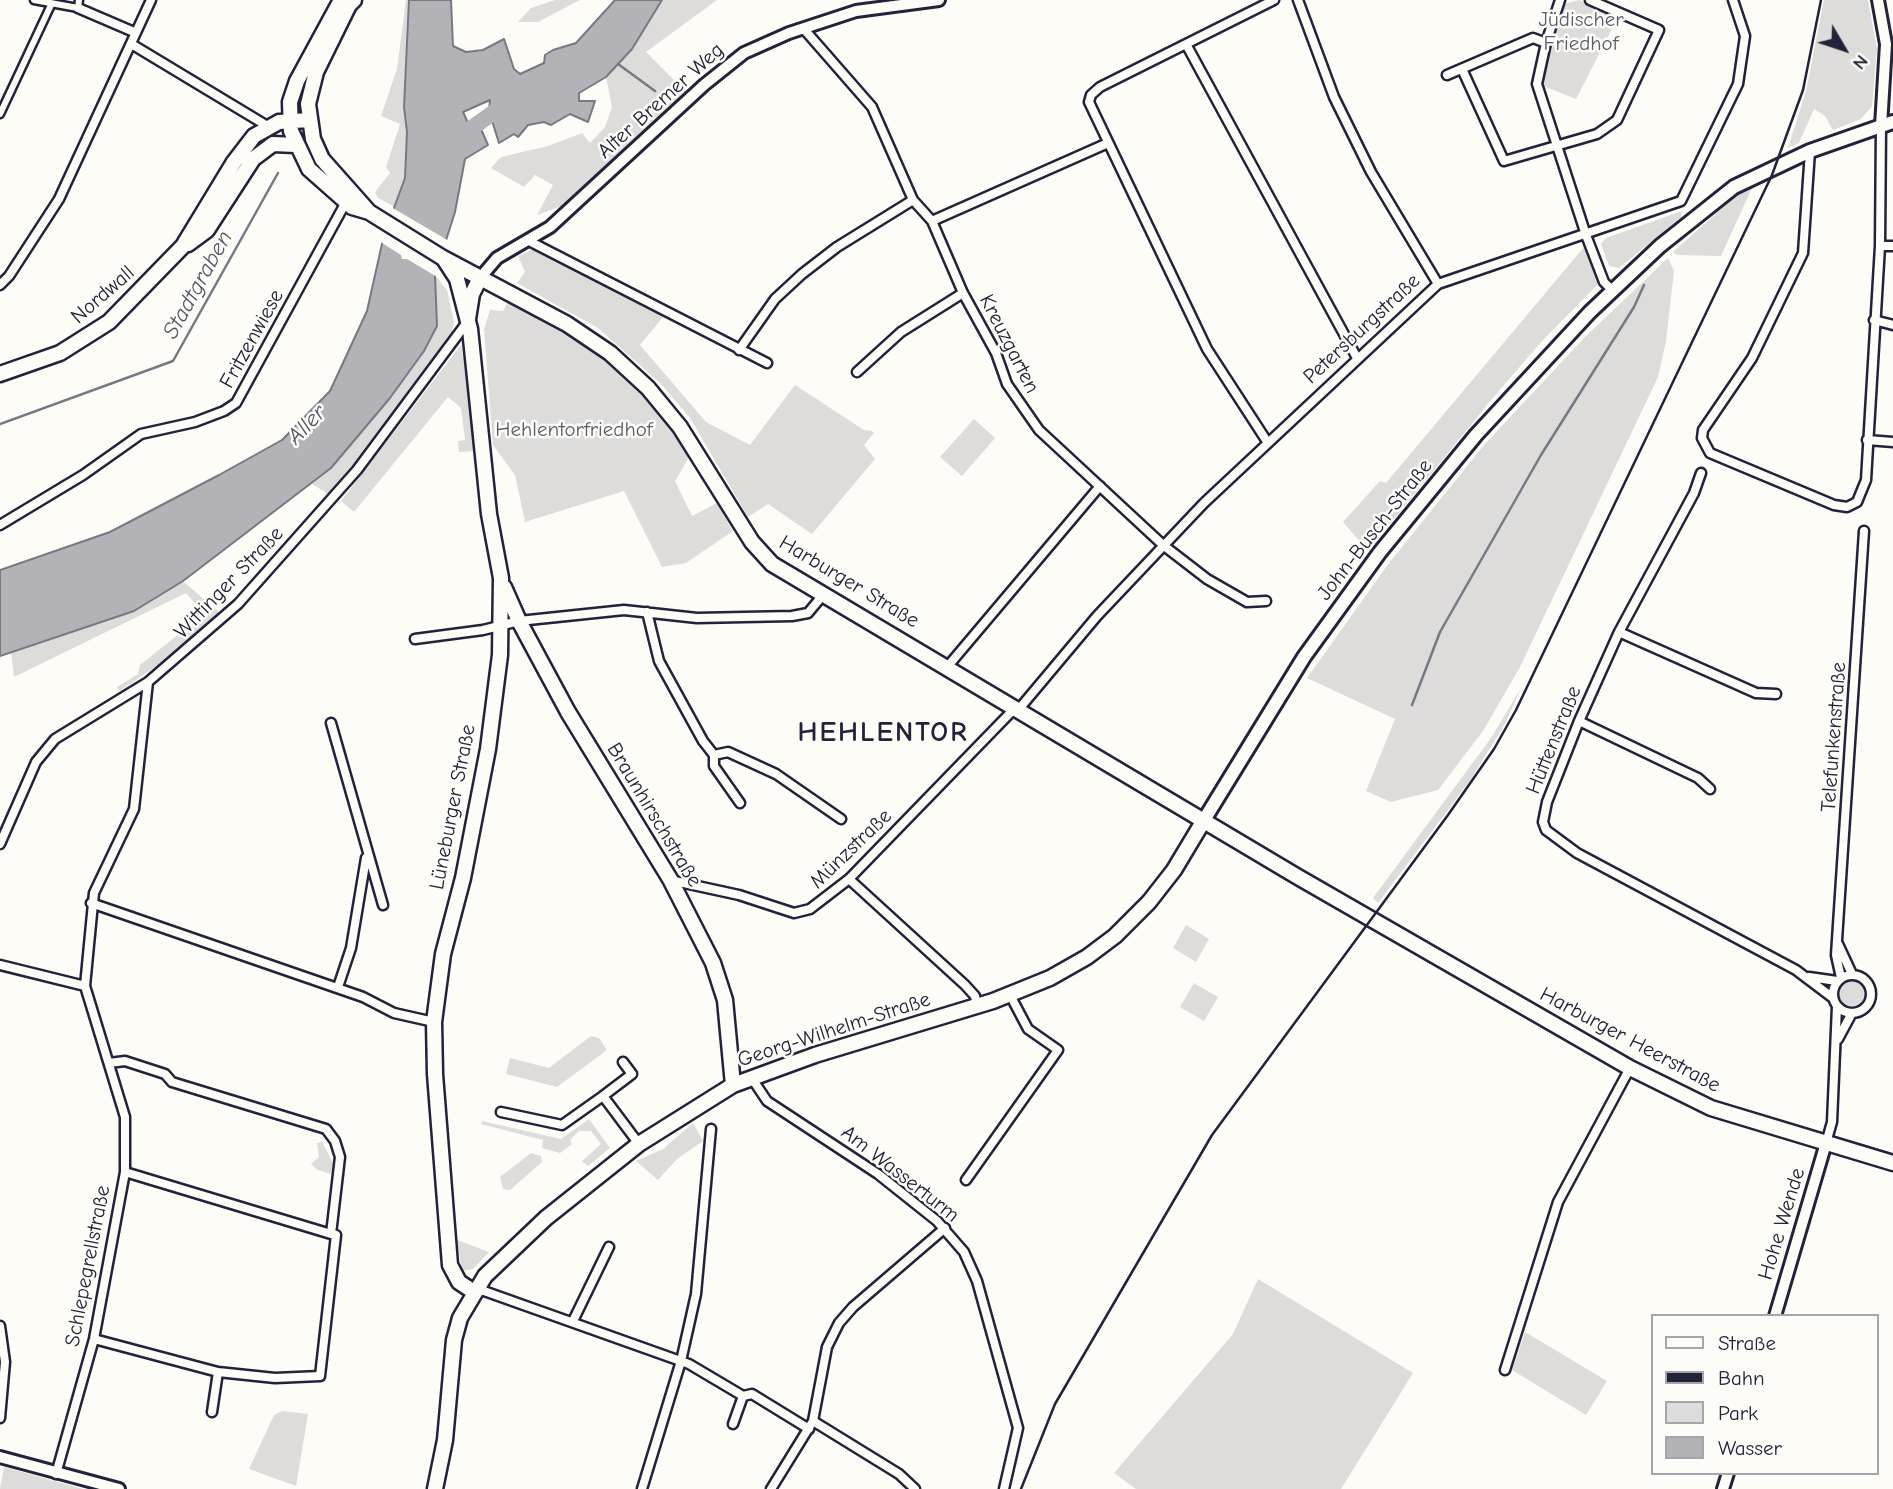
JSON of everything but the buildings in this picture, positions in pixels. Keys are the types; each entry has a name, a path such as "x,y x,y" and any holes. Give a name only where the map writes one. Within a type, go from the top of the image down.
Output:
{"main road":[{"path":"341,0 297,81 290,102 290,124 295,145 317,178 346,202 373,215"},
{"path":"355,0 349,5 316,72 308,104 309,120 313,139 322,159 373,215"},
{"path":"269,127 279,122 290,124 309,120"},
{"name":"Nordwall","path":"228,174 255,146 290,124"},
{"path":"1612,290 1709,204 1734,187 1810,151 1887,124"},
{"name":"Nordwall","path":"0,374 60,353 96,332 142,291 183,246 242,149 269,127"},
{"name":"Nordwall","path":"183,246 206,230 253,159 276,144 295,145"},
{"name":"Harburger Straße","path":"373,215 443,258 589,337 630,370 680,427 758,551 772,564 948,666 1364,916"},
{"name":"Lüneburger Straße","path":"443,258 457,279 468,321 489,514 501,578 500,655 483,779 463,878 443,954 434,1022 435,1074 450,1265 459,1282 474,1292"},
{"name":"Lüneburger Straße","path":"468,321 472,294 480,278"},
{"name":"John-Busch-Straße","path":"1204,820 1304,657 1380,552 1520,385 1612,290"},
{"name":"Braunhirschstraße","path":"501,578 519,621 568,712 670,879 705,944 720,983 728,1018 733,1085"},
{"path":"500,655 510,641 530,642"},
{"name":"Georg-Wilhelm-Straße","path":"435,1489 445,1440 454,1340 460,1318 474,1292 501,1259 546,1218 639,1144 733,1085 815,1055 1010,995 1068,968 1115,936 1149,902 1174,870 1204,820"},
{"name":"Harburger Heerstraße","path":"1364,916 1630,1068 1712,1108 1893,1163"}],"street":[{"path":"34,0 51,5 78,4 134,33"},
{"path":"0,285 59,199 133,45 134,33 151,0"},
{"name":"Alter Bremer Weg","path":"480,278 497,258 529,241 559,220 721,70 744,53 803,28 856,11 939,0"},
{"path":"1268,443 1207,349 1089,102 1091,95 1100,87 1274,0"},
{"path":"1298,0 1334,97 1371,172 1438,284"},
{"path":"1560,0 1546,43 1537,84 1586,235 1604,282 1612,290"},
{"path":"1462,69 1504,162 1597,134 1614,124 1659,30 1590,0"},
{"name":"Petersburgstraße","path":"1018,708 1097,616 1163,545 1438,284 1671,207 1681,201 1690,188 1738,84 1745,36 1733,0"},
{"path":"1810,151 1803,253 1752,358 1703,430 1703,445 1710,453 1834,505 1847,507 1857,502 1866,480 1887,124 1886,44 1878,0"},
{"path":"0,114 51,5"},
{"name":"Kreuzgarten","path":"803,28 872,107 913,200 932,221 963,293 996,353 997,362 1015,398 1040,430 1163,545 1207,579 1247,602 1266,601"},
{"path":"1447,75 1533,38 1546,43"},
{"path":"1186,44 1357,358"},
{"path":"133,45 269,127"},
{"path":"1886,75 1893,87"},
{"path":"932,221 1108,143"},
{"path":"739,350 775,299 802,274 837,247 913,200"},
{"name":"Fritzenwiese","path":"0,525 47,498 141,434 195,422 224,411 236,403 346,202"},
{"path":"529,241 767,363"},
{"path":"1880,246 1893,246"},
{"path":"857,372 901,332 963,293"},
{"path":"1874,320 1893,325"},
{"name":"Wittinger Straße","path":"0,844 36,762 55,739 148,682 238,604 338,492 468,321"},
{"path":"1867,440 1893,442"},
{"name":"Hüttenstraße","path":"1701,473 1694,493 1619,632 1579,721 1543,814 1546,830 1577,853 1807,976"},
{"path":"948,666 1100,486"},
{"name":"Telefunkenstraße","path":"1826,1143 1832,1122 1837,1042 1835,1002 1839,979 1836,955 1864,531"},
{"path":"415,639 519,621 624,610 697,618 792,616 808,613 822,595"},
{"path":"647,612 659,661 713,755 714,766 740,803"},
{"path":"1619,632 1756,693 1776,694"},
{"name":"Schlepegrellstraße","path":"56,1474 94,1339 125,1172 125,1117 85,986 91,903 134,809 148,682"},
{"name":"Münzstraße","path":"670,879 739,895 794,914 820,904 849,879 1018,708"},
{"path":"1579,721 1698,778 1710,789"},
{"path":"331,723 383,905"},
{"path":"713,755 728,752 776,774 841,819"},
{"path":"338,988 351,948 367,855"},
{"path":"849,879 965,985 975,996 977,1006"},
{"path":"91,903 338,988 394,1013 434,1022"},
{"name":"Telefunkenstraße","path":"1837,1042 1852,1013 1863,1009 1871,995 1865,979 1852,974 1838,944"},
{"path":"0,965 85,986"},
{"path":"1807,976 1839,979 1852,974"},
{"path":"1807,976 1835,1002 1852,1013"},
{"path":"966,1180 1058,1050 1028,1029 1010,995"},
{"path":"109,1063 125,1061 166,1074 172,1082 326,1129 335,1141 340,1157 331,1234"},
{"path":"501,1112 562,1125 632,1074 623,1062"},
{"path":"1505,1370 1558,1202 1630,1068"},
{"name":"Am Wasserturm","path":"751,1077 767,1101 878,1174 945,1228 972,1267 1018,1434 1004,1489"},
{"path":"603,1096 639,1144"},
{"path":"642,1489 681,1361 696,1294 710,1129"},
{"name":"Hohe Wende","path":"1776,1314 1826,1143"},
{"path":"94,1339 218,1372 299,1379 320,1376 336,1235 125,1172"},
{"path":"771,1489 811,1425 827,1347 839,1323 853,1307 945,1228"},
{"path":"573,1321 609,1247"},
{"path":"474,1292 484,1291 681,1361 743,1396 752,1394 811,1425 900,1474 915,1489"},
{"path":"0,1330 5,1362 0,1418"},
{"path":"212,1412 218,1372"},
{"path":"733,1424 743,1396"},
{"path":"0,1457 119,1489"}],"green space":[{"path":"406,0 409,0 404,107 407,132 405,178 395,207 378,198 375,192 390,173 386,167 400,124 381,116 397,69"},
{"path":"555,0 580,0 538,22 518,22 531,8"},
{"path":"663,0 717,0 646,52 686,92 567,204 537,215 553,185 535,175 524,187 491,168 501,157 548,146 582,133 590,143 605,127 612,107 606,77 632,49"},
{"name":"Jüdischer Friedhof","path":"1579,0 1618,17 1576,99 1541,85 1564,4"},
{"path":"1824,0 1868,0 1877,49 1872,106 1861,119 1833,130 1825,116 1814,109 1799,143 1788,148 1806,91"},
{"path":"1752,188 1721,256 1677,255 1673,252 1737,195"},
{"path":"1682,211 1681,217 1619,268 1609,266 1601,244 1606,238"},
{"name":"Hehlentorfriedhof","path":"543,245 668,311 640,345 706,422 750,445 795,385 864,430 872,431 874,433 864,445 875,459 812,534 768,504 748,517 690,418 661,384 598,328 517,283 525,272 518,256"},
{"path":"1584,247 1598,284 1543,340 1492,399 1368,551 1343,522 1380,481 1386,483"},
{"path":"1668,258 1674,271 1666,341 1658,377 1520,667 1483,731 1438,790 1391,802 1366,791 1395,719 1307,678 1389,563 1484,445 1585,337"},
{"path":"435,275 447,290 454,322 452,332 330,495 312,484 331,468 390,398 435,300"},
{"name":"Hehlentorfriedhof","path":"510,299 565,329 602,355 640,391 670,427 689,457 675,481 692,516 717,503 733,531 686,563 662,567 624,491 525,522 515,475 493,445 484,329 490,310 503,311"},
{"path":"461,345 471,403 475,451 459,452 458,441 465,440 461,408 448,397 354,512 341,501"},
{"path":"974,419 995,438 962,476 940,457"},
{"path":"183,581 221,614 171,656 120,691 117,687 138,674 140,665 204,614 186,593 14,677 11,652 134,611"},
{"path":"1521,688 1506,722 1471,779 1378,903 1373,898 1491,738"},
{"path":"1186,925 1209,939 1196,962 1173,948"},
{"path":"1852,980 1861,984 1865,993 1861,1002 1852,1006 1843,1002 1839,993 1843,984"},
{"path":"1194,983 1218,997 1204,1021 1180,1007"},
{"path":"591,1036 599,1038 607,1050 557,1087 506,1074 510,1058 549,1068"},
{"path":"589,1119 610,1148 588,1166 582,1161 601,1144 591,1131 579,1131 570,1140 572,1144 560,1153 542,1148 543,1140 481,1124 482,1121 561,1139"},
{"path":"693,1123 703,1141 677,1159 658,1180 636,1161 663,1149"},
{"path":"322,1142 333,1163 331,1174 318,1170 311,1164 319,1157 317,1143"},
{"path":"531,1153 541,1156 542,1162 510,1190 503,1189 500,1177"},
{"path":"457,1240 489,1252 473,1269 462,1271"},
{"path":"1258,1279 1413,1373 1341,1489 1136,1489 1114,1473 1233,1334"},
{"path":"1525,1332 1607,1381 1586,1415 1512,1370"},
{"path":"282,1411 308,1414 296,1486 249,1469 274,1415"},
{"path":"4,1467 83,1489 0,1489"}],"water":[{"name":"Aller","path":"409,0 451,0 453,46 466,52 483,50 504,39 514,69 520,74 544,63 545,55 553,50 576,43 615,0 662,0 632,49 606,77 579,93 579,101 595,101 588,122 570,114 551,125 544,122 528,125 518,137 514,134 499,143 489,111 490,100 463,112 468,123 477,120 488,145 465,159 455,212 435,275 437,326 424,351 390,398 331,468 183,581 134,611 0,656 0,570 110,532 219,475 282,440 330,391 367,311 384,235 405,178 407,132 404,107"}],"pier":[{"path":"391,207 449,241 437,277 407,259 402,259 401,255 379,241"}],"waterway":[{"path":"618,64 655,91"},
{"path":"464,139 469,130 508,102"},
{"name":"Stadtgraben","path":"0,424 173,361 278,173"},
{"path":"1412,705 1440,632 1541,455 1634,307 1644,285"}],"railway":[{"path":"1021,1489 1055,1404 1212,1135 1448,815 1494,749 1516,710 1772,175 1803,90 1821,0"}],"district":[{"name":"HEHLENTOR","path":"883,733"}]}
